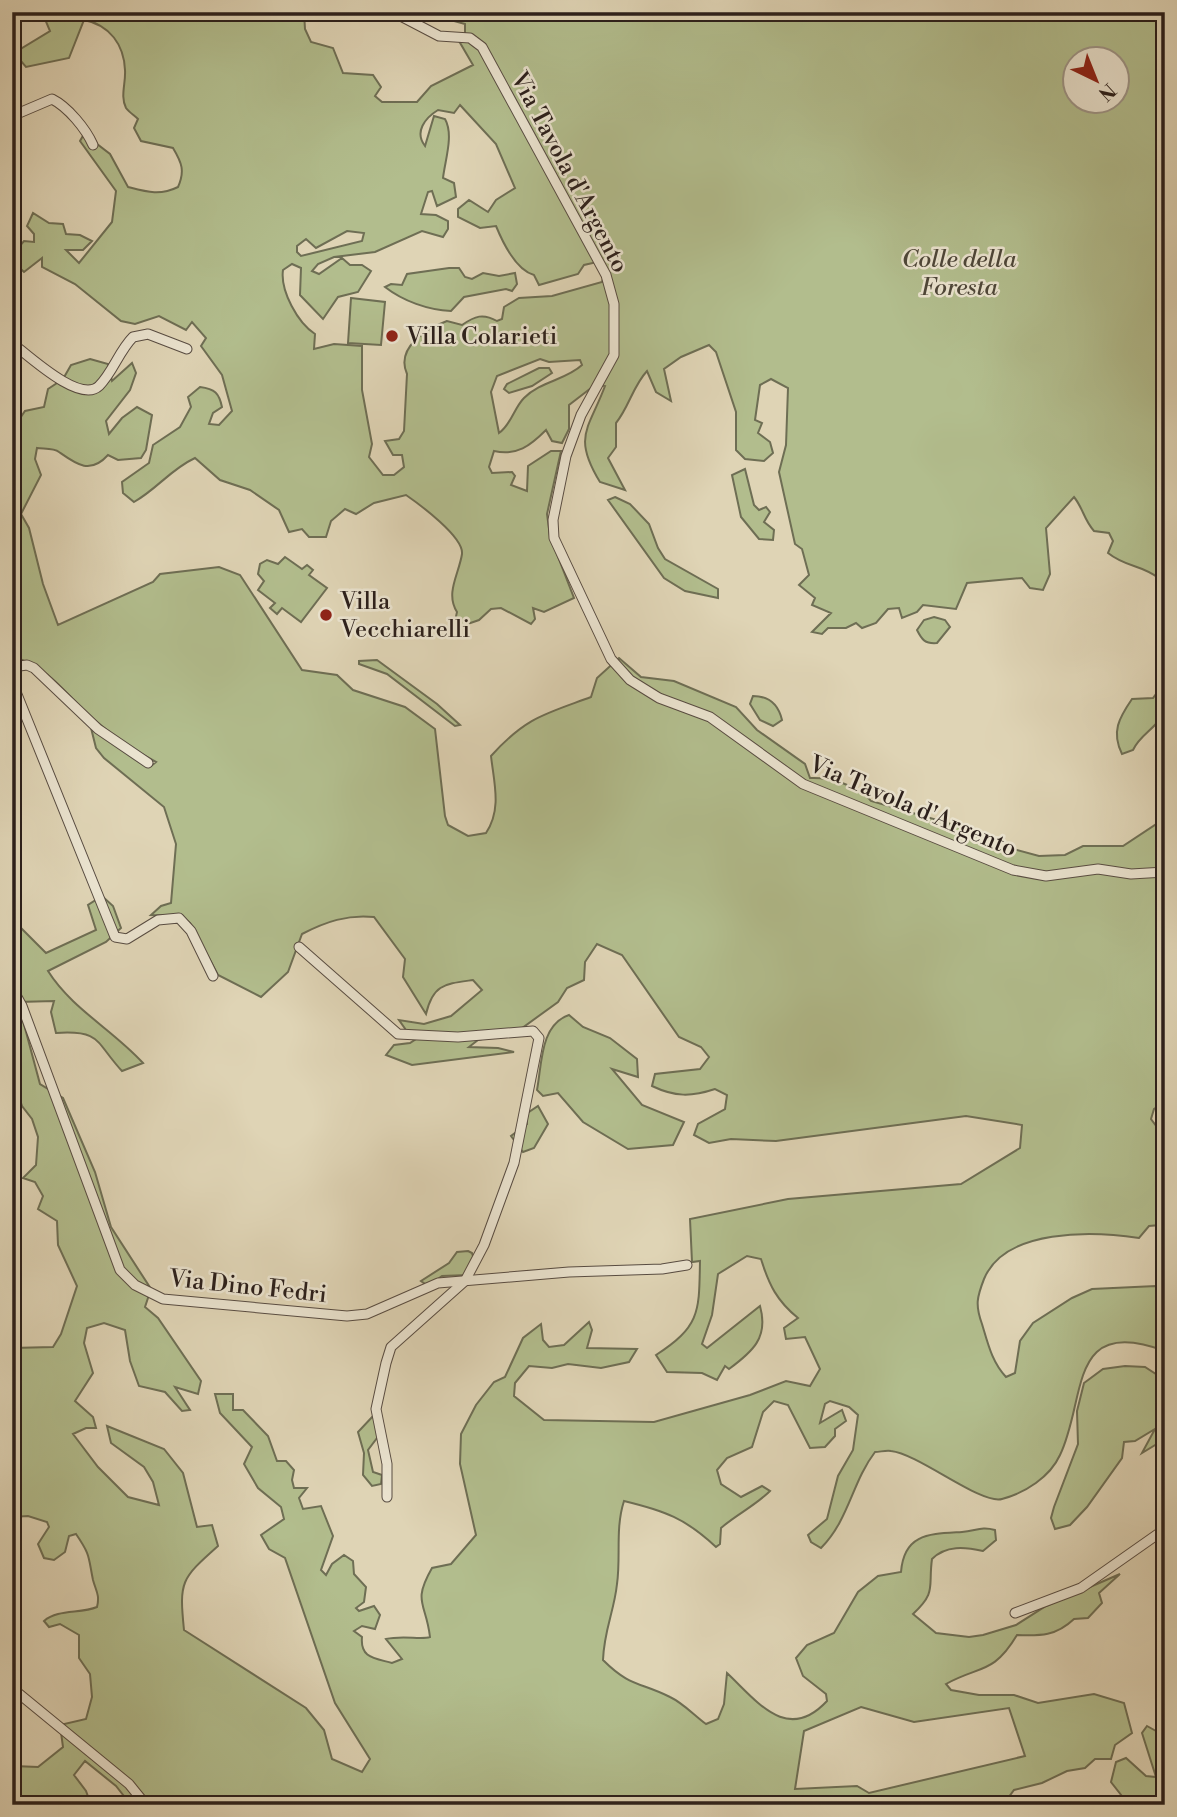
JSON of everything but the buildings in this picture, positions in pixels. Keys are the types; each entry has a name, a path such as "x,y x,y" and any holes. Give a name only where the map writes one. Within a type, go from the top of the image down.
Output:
{"street":[{"name":"Via Tavola d'Argento","path":"393,12 439,36 470,38 482,47 606,275 614,304 614,355 581,415 566,456 553,520 554,538 558,548 611,659 639,686 659,698 710,718 803,784 944,844 1013,870 1046,876 1098,869 1131,874 1165,872"},
{"path":"12,116 52,99 89,134 93,145"},
{"path":"12,343 55,375 81,391 88,392 98,386 134,337 148,334 187,349"},
{"path":"12,667 27,665 34,668 98,729 148,763"},
{"path":"12,682 116,937 127,939 158,920 179,918 191,931 213,976"},
{"path":"299,947 398,1034 458,1037 533,1031 539,1038 514,1163 497,1217 465,1281 391,1347 376,1409 387,1464 387,1497"},
{"name":"Via Dino Fedri","path":"12,988 22,1006 120,1270 135,1285 163,1299 347,1316 367,1314 438,1283 569,1272 662,1269 687,1265"},
{"path":"1015,1613 1080,1588 1165,1529"},
{"path":"12,1688 129,1784 146,1805"}],"green space":[{"name":"Colle della Foresta","path":"42,12 304,12 305,29 311,42 333,48 343,73 373,75 381,87 375,96 382,102 417,102 431,86 473,65 459,41 465,33 465,24 454,21 463,12 1165,12 1165,598 1161,595 1160,579 1108,553 1113,541 1109,533 1094,531 1074,497 1046,528 1050,574 1043,590 1030,588 1022,578 967,583 956,609 923,605 917,612 902,618 899,608 888,609 876,623 862,628 856,623 846,628 828,628 822,634 812,632 831,613 812,605 815,598 799,585 809,575 802,549 795,544 779,472 786,445 788,388 771,379 760,385 755,420 762,423 758,433 770,442 773,453 764,461 745,459 736,450 736,412 716,352 709,345 681,357 664,369 671,401 656,392 647,371 638,383 616,423 616,447 608,458 625,490 600,482 587,454 586,433 605,386 595,385 569,405 569,429 562,443 552,441 546,430 534,441 516,451 494,451 489,467 492,473 512,472 515,476 511,485 527,491 528,466 551,451 561,451 547,514 550,536 574,598 544,612 533,608 535,619 531,624 501,608 491,609 479,620 462,626 455,621 457,612 452,598 462,554 461,547 440,521 406,495 374,503 356,514 345,509 331,521 326,537 309,537 302,529 289,532 279,510 250,490 220,480 195,458 134,502 123,493 122,482 149,463 153,445 180,427 191,407 188,397 200,387 218,395 222,407 213,413 209,424 219,425 232,411 222,375 201,346 206,338 192,322 186,330 159,316 135,324 121,321 75,284 42,267 42,258 24,272 12,261 12,255 24,241 34,242 34,234 27,226 33,213 49,223 63,224 66,234 80,235 92,241 83,250 66,250 79,263 112,222 116,191 80,141 84,134 110,154 128,187 159,192 178,187 182,172 180,163 173,148 141,141 134,128 138,119 124,103 122,52 114,38 101,26 84,20 69,58 26,67 14,53 50,31","holes":["460,105 496,144 515,188 496,200 488,212 469,200 458,209 458,217 480,228 496,226 511,255 521,268 534,275 539,285 578,274 584,265 597,262 605,271 602,282 552,296 519,298 504,307 502,319 497,321 483,316 462,325 447,321 431,328 415,340 409,347 404,364 407,374 404,431 399,439 385,441 393,455 402,455 404,467 394,475 383,475 369,457 372,444 362,390 362,346 334,344 314,349 315,334 302,322 287,297 283,270 292,264 301,268 300,295 323,319 338,297 358,292 371,271 362,265 350,265 342,258 319,274 312,271 318,264 334,257 375,252 422,231 443,237 448,229 448,221 436,215 421,214 428,192 432,191 437,206 456,197 454,183 443,178 449,140 448,125 445,119 434,116 425,146 421,131 425,121 438,110 454,113","347,231 364,233 362,241 301,256 297,252 297,246 306,239 316,248","540,359 549,362 580,360 582,365 531,392 499,433 491,392 497,376"]},
{"path":"459,268 465,277 472,279 483,273 499,276 515,273 517,284 512,291 506,289 464,297 451,311 416,304 385,287 391,284 402,285 407,274"},
{"path":"351,298 385,302 381,345 348,343"},
{"path":"90,359 108,364 112,381 132,363 136,373 130,390 106,421 109,434 122,418 137,407 152,415 146,450 141,458 118,460 108,455 95,465 83,466 52,449 37,448 35,459 41,475 21,514 29,528 43,584 58,625 153,582 160,574 219,567 240,575 302,670 337,675 353,690 405,707 435,729 445,816 448,825 468,836 486,833 494,815 496,796 491,756 515,733 537,718 591,697 597,678 619,658 641,677 674,681 736,707 757,730 805,764 810,778 844,784 860,791 871,801 968,829 995,844 1039,856 1065,855 1083,846 1123,846 1158,823 1165,826 1165,1103 1154,1109 1151,1119 1157,1127 1165,1124 1165,1210 1160,1225 1149,1226 1139,1238 1075,1234 1030,1242 1011,1250 995,1262 984,1279 978,1296 978,1306 991,1352 1006,1377 1015,1373 1020,1341 1033,1323 1072,1298 1092,1289 1156,1286 1165,1289 1165,1351 1133,1343 1111,1344 1096,1353 1086,1368 1068,1433 1056,1463 1036,1483 1011,1496 992,1499 903,1454 875,1452 838,1525 821,1548 811,1542 808,1535 827,1519 838,1476 853,1450 858,1415 849,1407 830,1401 825,1404 820,1423 842,1410 846,1421 835,1429 835,1436 825,1447 810,1448 788,1405 774,1401 763,1412 752,1447 727,1458 717,1470 721,1484 741,1497 762,1486 770,1491 721,1528 720,1544 716,1547 674,1517 624,1501 620,1522 617,1584 603,1660 628,1680 675,1700 706,1724 718,1719 724,1704 727,1673 773,1714 799,1719 827,1701 826,1694 803,1676 796,1658 807,1645 834,1633 858,1592 878,1576 901,1572 907,1550 921,1538 990,1529 995,1530 996,1540 983,1551 950,1549 932,1559 929,1594 913,1614 936,1633 969,1637 1016,1625 1046,1606 1120,1574 1099,1593 1102,1603 1088,1618 1074,1619 1061,1629 1048,1634 1017,1635 1001,1657 993,1663 946,1684 951,1690 979,1695 1014,1695 1038,1703 1094,1694 1124,1703 1132,1733 1115,1745 1111,1759 1095,1759 1085,1768 1067,1771 1042,1783 1014,1790 1003,1805 175,1805 169,1798 162,1798 159,1805 131,1805 116,1786 85,1761 74,1775 86,1791 91,1805 12,1805 12,1744 19,1752 14,1766 38,1767 63,1747 60,1725 86,1719 92,1697 90,1674 79,1658 79,1635 60,1624 49,1627 44,1621 62,1613 97,1607 98,1599 88,1556 76,1534 69,1536 65,1552 54,1560 44,1558 38,1544 49,1527 47,1522 28,1516 12,1517 12,1348 53,1347 61,1334 77,1286 58,1245 57,1221 38,1209 43,1196 35,1182 23,1178 36,1165 38,1137 32,1119 22,1106 12,1076 12,919 46,953 96,930 88,905 102,896 113,906 121,928 106,942 48,971 69,997 143,1063 122,1071 90,1036 56,1033 51,1012 54,1001 18,1002 40,1084 63,1098 95,1172 111,1227 151,1289 145,1307 158,1318 201,1381 198,1394 175,1387 190,1410 182,1411 165,1392 139,1386 130,1361 125,1330 104,1323 87,1328 84,1343 93,1373 75,1401 93,1417 96,1428 86,1428 73,1434 98,1467 128,1497 159,1505 153,1482 144,1467 111,1443 107,1426 164,1449 183,1473 197,1527 212,1525 218,1546 196,1566 185,1582 182,1601 184,1630 306,1708 324,1730 332,1759 362,1772 370,1759 335,1703 285,1558 269,1549 261,1535 284,1519 281,1507 258,1488 244,1464 252,1447 220,1413 215,1394 233,1394 233,1410 243,1410 268,1436 277,1461 286,1461 294,1470 294,1488 307,1488 299,1498 303,1509 321,1506 333,1536 321,1570 326,1575 332,1564 344,1555 353,1561 354,1574 366,1587 364,1602 356,1608 359,1611 374,1606 380,1615 375,1629 362,1626 354,1631 362,1637 366,1653 392,1663 402,1659 386,1639 430,1637 422,1596 432,1568 451,1564 476,1535 460,1464 461,1434 476,1405 494,1382 505,1377 523,1338 541,1324 543,1340 549,1347 564,1345 589,1322 592,1330 587,1348 637,1349 629,1362 601,1368 568,1364 552,1368 529,1366 515,1383 514,1396 544,1420 654,1422 750,1395 786,1381 810,1386 820,1369 805,1337 786,1339 784,1328 798,1318 775,1292 761,1259 747,1256 718,1274 712,1315 702,1344 707,1348 760,1306 762,1327 756,1343 729,1369 725,1366 717,1380 702,1373 667,1372 656,1355 682,1335 698,1305 700,1261 692,1262 690,1219 788,1199 961,1184 1020,1148 1022,1125 966,1116 776,1141 731,1139 709,1143 694,1135 698,1124 725,1109 727,1095 715,1089 676,1094 652,1086 655,1074 700,1069 709,1057 701,1047 679,1037 622,955 597,944 585,962 584,980 567,988 558,1002 518,1031 478,1040 469,1047 498,1048 514,1052 412,1065 386,1055 394,1045 410,1043 419,1037 406,1030 399,1020 424,1024 451,1016 482,990 473,980 442,987 432,997 426,1014 403,977 405,959 374,917 337,920 302,934 288,972 261,997 218,975 190,923 180,916 151,915 161,906 171,903 176,844 164,807 104,758 96,748 91,728 151,766 156,762 100,724 49,676 15,657 19,625 12,613 12,430 25,411 44,407 48,389 63,379 71,365","holes":["861,1707 914,1722 1009,1708 1025,1756 869,1793 857,1786 795,1789 804,1731"]},
{"path":"539,368 549,368 552,373 532,386 509,393 504,389 507,384"},
{"path":"745,469 754,505 759,510 766,507 770,512 764,522 774,530 773,540 759,539 741,517 732,475"},
{"path":"615,497 630,504 649,524 665,559 718,589 718,598 685,591 664,578 608,500"},
{"path":"285,557 302,569 307,565 313,570 309,575 327,588 301,622 282,608 277,614 270,608 275,603 258,590 264,581 258,574 260,564 267,560 278,564"},
{"path":"934,617 945,620 950,627 937,643 930,643 922,639 917,630 924,620"},
{"path":"377,660 437,704 460,725 455,726 387,674 359,664 359,661"},
{"path":"1165,682 1162,717 1133,750 1122,754 1117,732 1123,713 1132,699 1153,698"},
{"path":"753,696 772,702 782,720 773,726 760,720 750,704"},
{"path":"569,1015 583,1027 610,1038 637,1059 638,1077 612,1069 642,1105 684,1122 673,1145 628,1149 583,1122 558,1093 543,1096 537,1090 547,1036 552,1027"},
{"path":"538,1106 548,1124 534,1148 523,1152 511,1136 527,1124 526,1114"},
{"path":"457,1252 472,1253 475,1263 468,1275 442,1276 428,1286 421,1281 449,1263"},
{"path":"1145,1367 1165,1380 1165,1439 1142,1453 1155,1429 1135,1441 1124,1442 1122,1458 1087,1507 1070,1525 1055,1529 1051,1518 1078,1444 1077,1411 1084,1383 1103,1369"},
{"path":"374,1415 380,1434 368,1450 373,1472 382,1475 381,1484 372,1486 363,1475 364,1453 358,1432"},
{"path":"1147,1726 1165,1736 1165,1805 1129,1805 1111,1782 1116,1762 1126,1758 1146,1776 1156,1777 1142,1733"}],"place":[{"name":"Villa Colarieti","path":"392,336"},
{"name":"Villa Vecchiarelli","path":"326,615"}]}
